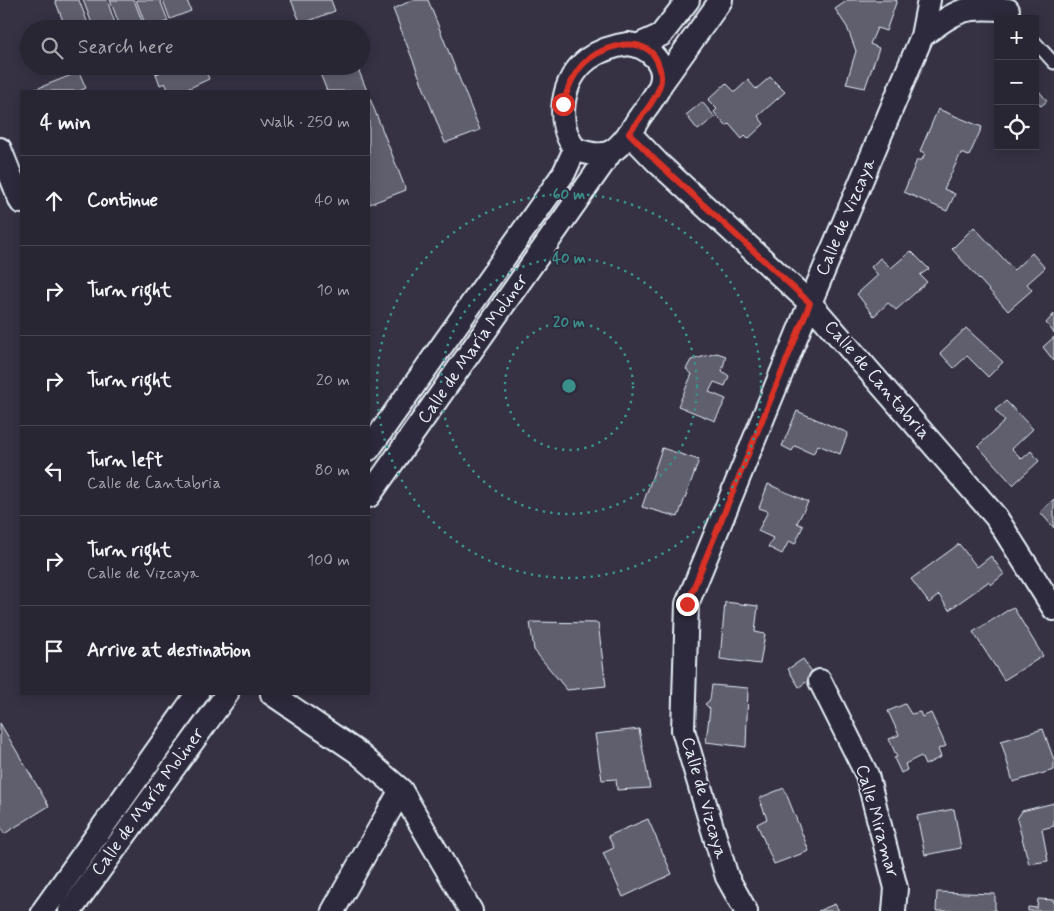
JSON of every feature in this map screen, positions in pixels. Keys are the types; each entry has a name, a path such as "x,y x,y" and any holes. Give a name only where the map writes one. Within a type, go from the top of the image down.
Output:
{"street":[{"path":"688,0 661,35 639,45 628,44 609,47 588,59 571,79 563,104 563,121 564,129 575,149 597,155 611,152 629,133 661,84 721,0"},
{"name":"Calle de Vizcaya","path":"746,911 727,877 683,730 687,604 922,36 929,0"},
{"path":"922,36 954,13 980,7 1008,10"},
{"path":"639,45 657,59 661,71 661,84"},
{"name":"Calle de Cantabria","path":"629,133 657,162 810,303 996,517 1054,609"},
{"name":"Calle de María Moliner","path":"370,448 564,173 575,149"},
{"path":"0,150 6,184 20,201"},
{"name":"Calle de María Moliner","path":"370,495 611,152"},
{"name":"Calle Miramar","path":"820,680 867,775 896,888 894,911"},
{"name":"Calle de María Moliner","path":"43,911 196,695"},
{"name":"Calle de María Moliner","path":"70,911 226,695"},
{"path":"273,695 357,752 401,790 471,911"},
{"path":"333,911 401,790"}],"lane":[{"path":"1039,46 1054,63"}],"building":[{"path":"55,0 79,0 87,20 63,20"},
{"path":"83,0 107,0 114,20 91,20"},
{"path":"110,0 134,0 142,20 118,20"},
{"path":"136,0 160,0 168,20 144,20"},
{"path":"163,0 187,0 191,11 170,19"},
{"path":"291,0 331,0 335,11 311,20 299,20"},
{"path":"413,0 428,0 480,130 445,143 393,9"},
{"path":"848,0 897,0 886,31 877,28 870,44 879,48 865,88 846,84 856,51 847,27 835,9"},
{"path":"71,75 80,75 86,88 81,90 34,90"},
{"path":"156,75 207,75 209,79 185,90 168,90 165,83 160,85"},
{"path":"321,75 361,75 367,90 327,90"},
{"path":"770,77 785,92 758,116 764,124 748,139 745,136 742,139 729,124 726,126 714,112 717,109 708,100 726,83 735,92 748,80 756,89"},
{"path":"1039,91 1047,101 1041,106 1039,104"},
{"path":"370,99 406,190 370,204"},
{"path":"702,102 715,117 698,130 686,115"},
{"path":"938,109 982,127 969,156 961,153 944,189 955,194 947,211 904,192 917,160 922,160 925,153 920,151"},
{"path":"974,227 1014,270 1032,253 1045,268 1027,284 1032,290 1008,311 952,249"},
{"path":"911,251 929,269 920,275 927,282 896,310 888,303 874,316 857,294 878,275 871,267 880,258 891,268"},
{"path":"1054,314 1054,333 1046,323"},
{"path":"966,328 1003,362 988,377 967,356 954,368 940,353"},
{"path":"1054,337 1054,361 1043,347"},
{"path":"717,353 726,356 722,371 729,376 725,386 714,382 709,392 726,399 715,421 678,406 692,374 686,369 691,360"},
{"path":"1006,401 1033,429 1012,449 1022,459 1031,451 1039,461 1013,485 978,446 1005,421 995,410"},
{"path":"797,411 848,433 840,454 818,445 813,454 795,446 792,451 782,446"},
{"path":"662,448 699,460 678,517 642,507"},
{"path":"768,484 808,502 797,523 803,526 795,544 789,541 782,554 768,547 773,538 758,531 768,511 759,508"},
{"path":"1054,499 1054,528 1040,512"},
{"path":"959,544 977,567 991,556 1004,574 991,585 988,582 949,610 939,595 929,603 911,579"},
{"path":"725,602 758,606 755,632 765,634 760,664 720,659"},
{"path":"1013,607 1043,656 1004,680 973,632"},
{"path":"530,622 598,623 606,686 567,690 534,650"},
{"path":"803,659 815,676 799,687 788,669"},
{"path":"712,685 748,688 746,747 706,742 710,709 705,704 710,700"},
{"path":"905,704 911,714 920,712 922,717 931,713 946,746 938,749 941,757 925,765 921,756 905,764 907,770 901,773 894,758 897,757 889,739 899,735 888,711"},
{"path":"0,723 49,806 4,834 0,825"},
{"path":"639,729 650,788 617,790 616,779 602,780 595,734"},
{"path":"1043,729 1054,760 1054,770 1013,782 1001,741"},
{"path":"784,788 809,851 774,864 757,824 767,819 759,798"},
{"path":"1054,803 1054,826 1042,829 1048,861 1029,864 1017,819 1022,811"},
{"path":"954,809 961,848 925,855 917,816"},
{"path":"648,819 672,874 623,897 603,853 614,848 608,836"},
{"path":"937,892 995,894 995,911 936,911"},
{"path":"1038,899 1054,900 1054,911 1028,911 1028,907 1037,908"},
{"path":"835,904 839,911 818,911"}],"route":[{"path":"563,104 571,79 588,59 609,47 628,44 639,45 649,51 657,59 661,71 661,84 629,133 657,162 810,303 687,604"}]}
